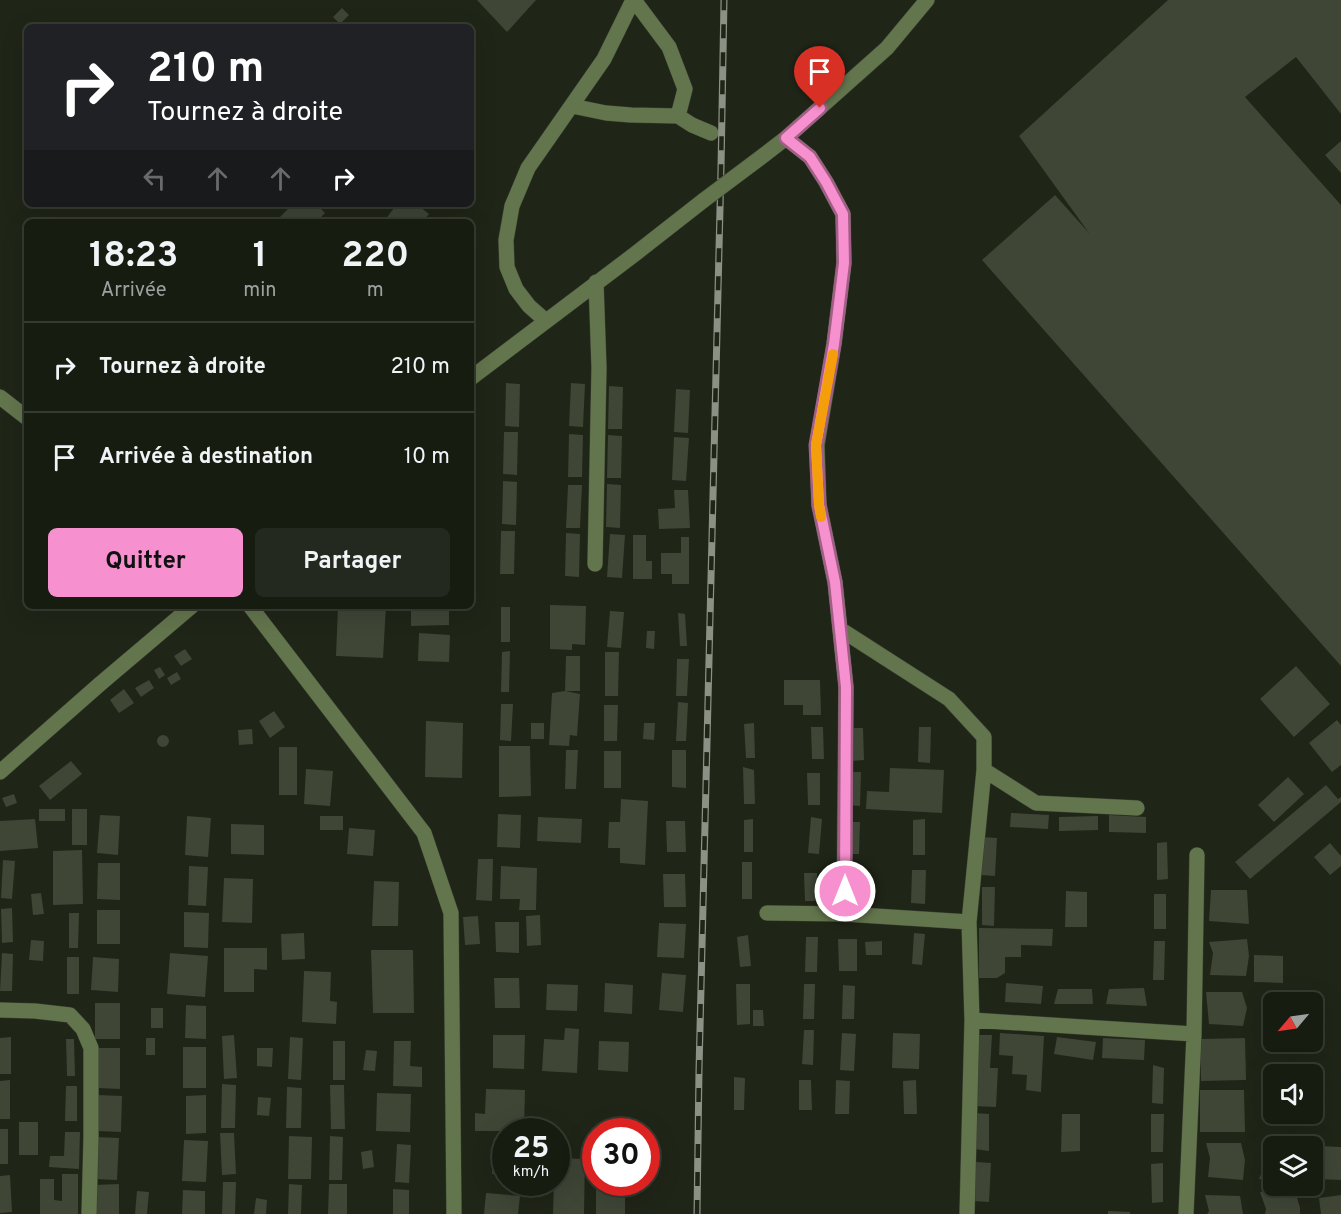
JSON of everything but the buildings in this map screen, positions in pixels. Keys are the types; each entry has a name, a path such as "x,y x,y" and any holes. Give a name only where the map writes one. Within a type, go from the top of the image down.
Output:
{"street":[{"path":"546,321 529,306 516,289 507,267 506,240 512,206 528,168 604,59 633,0 669,47 685,89 678,116"},
{"path":"474,376 786,138 887,48 927,0"},
{"path":"572,106 606,113 678,116 711,133"},
{"path":"786,138 810,157 843,214 844,263 836,333 816,445 819,505 835,582 846,687 844,914"},
{"path":"595,564 599,368 596,282"},
{"path":"0,397 24,416"},
{"path":"0,772 188,609"},
{"path":"252,609 424,833 451,913 454,1214"},
{"path":"840,629 949,699 984,737 984,770 969,922 972,1020 967,1214"},
{"path":"984,770 1036,804 1137,808"},
{"path":"1186,1214 1194,1034 1197,855"},
{"path":"766,913 844,914 969,922"},
{"path":"0,1010 70,1015 82,1029 91,1048 89,1214"},
{"path":"972,1020 1194,1034"}],"railway":[{"path":"697,1214 724,0"}],"slow traffic":[{"path":"821,517 816,445 833,354"}],"route":[{"path":"820,108 786,138 810,157 843,214 844,263 834,344 816,445 819,505 835,582 846,687 845,891"}]}
